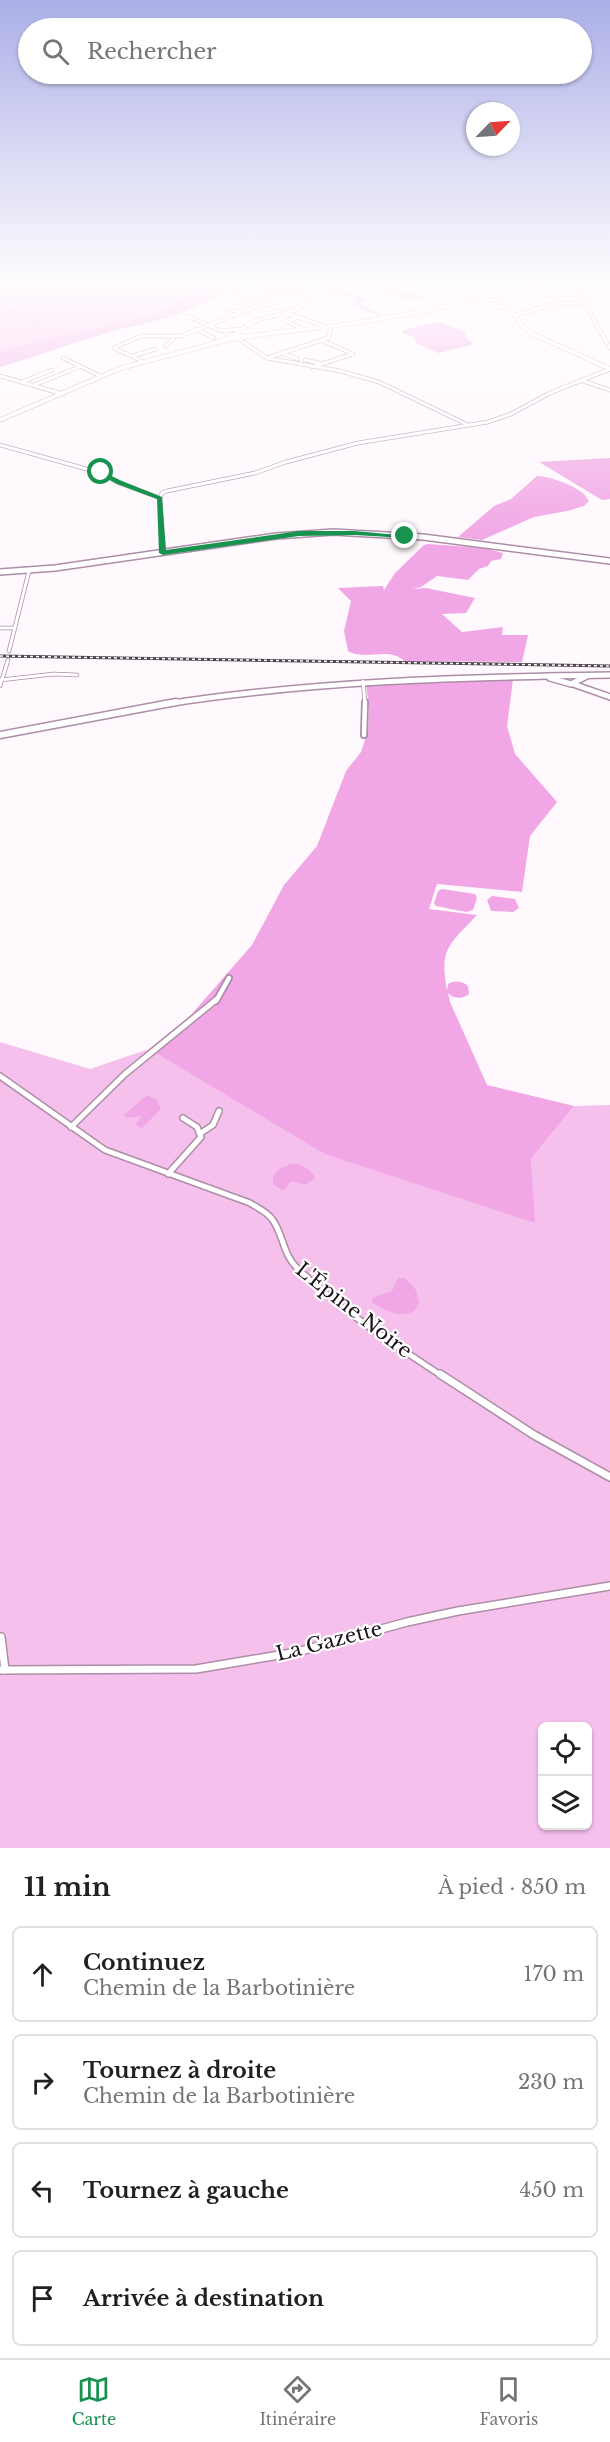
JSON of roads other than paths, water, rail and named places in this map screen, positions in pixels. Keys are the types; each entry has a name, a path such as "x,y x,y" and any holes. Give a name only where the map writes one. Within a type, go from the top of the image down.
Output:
{"street":[{"path":"33,385 78,367"},
{"path":"80,367 100,376"},
{"path":"0,420 125,367"},
{"path":"307,367 340,371 379,382 467,424"},
{"path":"151,494 255,473 344,446 467,424 480,424 498,419 565,387 610,369"},
{"path":"22,382 52,370"},
{"path":"0,376 63,394"},
{"path":"583,381 610,390"},
{"path":"0,445 95,470 119,483 160,498"},
{"path":"162,493 160,498 163,553"},
{"path":"0,572 74,566 276,536 333,532 423,537 610,560"},
{"path":"9,651 29,571"},
{"path":"0,628 15,628"},
{"path":"0,686 8,660"},
{"path":"1,680 54,674 76,675"},
{"path":"572,675 577,683"},
{"path":"560,678 572,675 610,675"},
{"path":"0,735 156,705 252,692 363,681 494,676 546,677 577,683 610,697"},
{"path":"577,683 589,676"},
{"path":"363,681 365,690 364,735"},
{"path":"70,1127 125,1074 216,1003 229,978"},
{"name":"L'Épine Noire","path":"0,1076 105,1150 264,1210 278,1226 285,1252 294,1265 385,1338 536,1437 610,1477"},
{"path":"168,1174 200,1140 201,1133 213,1125 219,1111"},
{"path":"183,1118 201,1133"},
{"name":"La Gazette","path":"3,1671 176,1671 297,1652 407,1622 610,1586"},
{"path":"1,1637 3,1671"}],"railway":[{"path":"0,656 610,666"}]}
